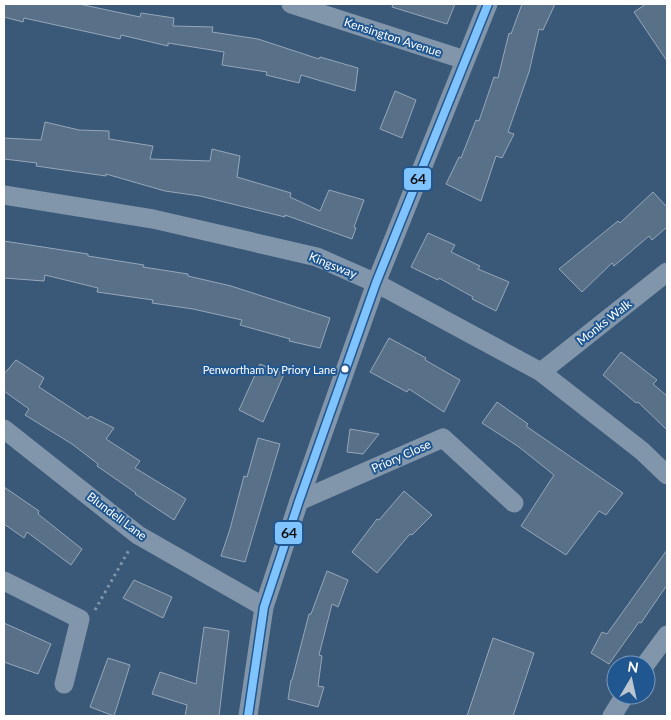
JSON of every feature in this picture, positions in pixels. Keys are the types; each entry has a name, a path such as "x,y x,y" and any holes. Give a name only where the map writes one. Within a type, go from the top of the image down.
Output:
{"street":[{"name":"Kensington Avenue","path":"291,4 465,60"},
{"path":"248,716 264,607 299,501 376,283 488,4"},
{"name":"Kingsway","path":"4,194 153,219 317,257 376,283 541,372 642,451 667,475"},
{"name":"Monks Walk","path":"541,372 667,272"},
{"name":"Blundell Lane","path":"4,429 138,534 264,607"},
{"name":"Priory Close","path":"299,501 443,438 514,504"},
{"path":"4,581 80,619 64,684"},
{"path":"652,655 667,635"},
{"path":"612,716 619,705"}],"path":[{"path":"80,619 92,614 138,534"}],"building":[{"path":"4,4 79,4 140,17 141,13 174,18 173,26 213,27 212,32 258,39 319,59 320,57 358,68 355,91 301,75 299,83 266,75 267,72 222,65 224,52 168,43 168,46 121,35 120,39 24,18 23,22 4,17"},
{"path":"393,4 455,4 447,24 392,7"},
{"path":"522,4 555,4 543,30 539,29 529,72 508,132 514,134 502,158 496,156 481,201 446,184 459,157 461,158 476,120 479,121 494,77 498,78 509,33 511,34"},
{"path":"646,4 667,4 667,61 634,12"},
{"path":"395,91 416,100 402,138 380,129"},
{"path":"45,122 79,130 109,131 109,139 153,146 150,159 210,161 212,149 240,156 237,177 291,193 290,197 320,211 329,190 364,200 354,227 356,228 352,239 285,215 285,217 200,196 165,191 106,174 106,176 36,166 37,163 4,159 4,138 41,140"},
{"path":"653,192 667,207 667,227 652,240 649,236 614,266 612,263 582,292 559,269 618,221 620,223"},
{"path":"428,233 455,245 451,252 480,266 478,269 509,282 496,311 472,299 473,297 439,278 438,280 411,267"},
{"path":"4,241 88,254 88,256 144,265 143,267 188,274 188,276 231,286 330,318 320,348 289,341 290,339 240,325 242,320 193,309 152,303 153,300 97,292 98,288 45,275 44,281 4,278"},
{"path":"389,338 426,358 425,360 460,380 444,412 409,389 407,392 370,372"},
{"path":"621,352 657,380 653,384 667,396 667,430 638,402 636,403 603,375"},
{"path":"16,360 44,378 39,387 88,419 90,416 114,428 106,439 140,461 135,468 186,499 174,520 97,466 98,464 72,444 25,415 29,409 4,391 4,374"},
{"path":"260,364 284,374 263,422 239,410"},
{"path":"497,402 528,424 526,426 623,493 606,515 599,511 566,555 521,526 554,475 519,447 482,423"},
{"path":"350,429 379,434 363,454 347,452"},
{"path":"258,438 280,444 245,562 221,556 244,476 247,477"},
{"path":"4,487 39,511 38,514 82,549 71,565 27,532 24,538 4,524"},
{"path":"404,491 432,515 412,535 410,534 377,573 352,552 377,519 379,520"},
{"path":"667,550 667,585 641,623 639,622 615,655 606,655 606,662 591,653 602,632 607,634"},
{"path":"327,571 348,580 338,607 332,604 319,655 322,656 318,686 324,687 318,707 288,699 291,680 309,614 311,614"},
{"path":"134,580 172,597 163,618 123,598"},
{"path":"4,623 51,644 38,674 4,662"},
{"path":"204,627 229,631 219,716 185,716 187,705 152,694 160,672 196,684"},
{"path":"493,638 534,653 513,716 467,716"},
{"path":"108,658 130,665 114,716 90,707"}],"transit line":[{"name":"64","path":"248,716 264,607 299,501 376,283 488,4"}],"place":[{"name":"Penwortham by Priory Lane","path":"345,369"}]}
